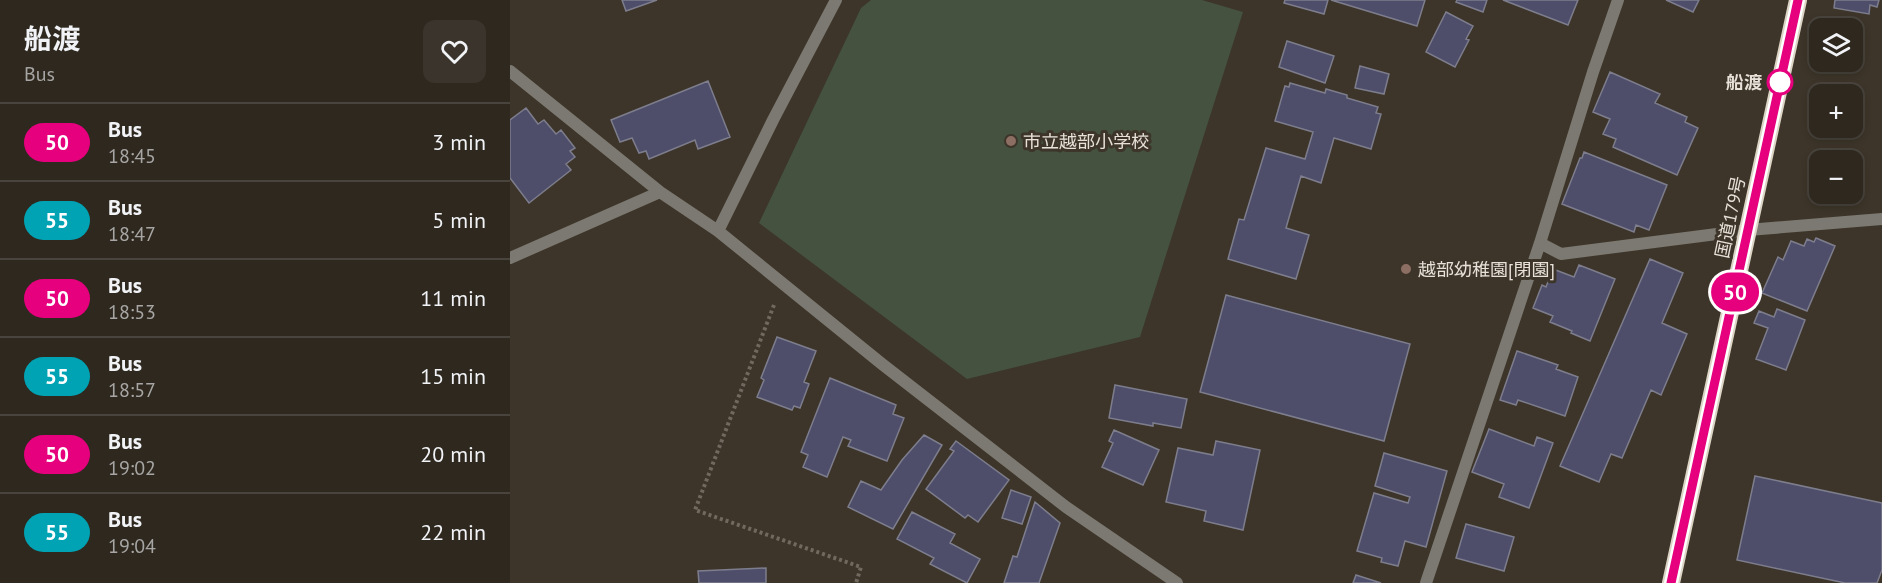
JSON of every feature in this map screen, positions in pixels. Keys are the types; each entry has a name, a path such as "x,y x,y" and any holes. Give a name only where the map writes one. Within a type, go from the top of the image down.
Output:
{"highway":[{"name":"国道179号","path":"1671,583 1798,0"}],"street":[{"path":"718,231 772,120 836,0"},
{"path":"1426,583 1540,243 1618,0"},
{"path":"510,71 660,192 718,231 882,364 1066,507 1177,583"},
{"path":"510,258 660,192"},
{"path":"1540,243 1561,254 1748,230 1882,219"}],"path":[{"path":"782,283 695,510 861,567 856,583"}],"green space":[{"name":"市立越部小学校","path":"871,0 1202,0 1243,12 1140,337 967,379 759,223 861,8"}],"building":[{"path":"622,0 657,0 626,11"},
{"path":"1285,0 1328,0 1324,14 1284,3"},
{"path":"1331,0 1425,0 1417,26"},
{"path":"1457,0 1487,0 1483,12 1456,2"},
{"path":"1503,0 1578,0 1568,25"},
{"path":"1666,0 1699,0 1693,12"},
{"path":"1835,0 1879,0 1877,7 1870,5 1869,14 1834,8"},
{"path":"1446,12 1473,26 1466,39 1469,40 1455,67 1426,52"},
{"path":"1287,41 1334,56 1325,83 1279,67"},
{"path":"1360,66 1389,74 1384,94 1355,88"},
{"path":"1610,72 1660,94 1655,103 1687,117 1685,122 1698,128 1677,175 1613,147 1616,139 1603,134 1610,119 1593,112"},
{"path":"708,81 730,137 698,149 695,140 649,159 646,151 639,153 632,138 620,142 611,120"},
{"path":"1290,83 1325,93 1326,89 1347,95 1347,98 1378,107 1376,113 1381,114 1371,149 1334,138 1321,183 1301,176 1286,228 1309,235 1296,279 1228,259 1239,219 1244,220 1266,148 1305,159 1313,132 1275,121 1285,86 1289,87"},
{"path":"526,108 538,124 544,120 556,134 561,130 575,148 570,151 575,157 566,164 571,170 529,203 510,178 510,120"},
{"path":"1584,152 1667,185 1649,230 1636,225 1634,232 1562,204"},
{"path":"1816,238 1835,246 1807,311 1762,293 1778,257 1783,260 1791,241 1804,246 1807,239 1814,242"},
{"path":"1650,259 1683,273 1662,323 1687,334 1661,395 1651,390 1622,458 1611,454 1599,482 1560,466"},
{"path":"1579,265 1615,279 1590,341 1550,322 1553,316 1533,308 1542,285 1546,287 1553,269 1574,277"},
{"path":"1226,295 1410,344 1384,441 1200,392"},
{"path":"1777,309 1805,320 1786,370 1756,359 1768,328 1754,323 1759,311 1774,317"},
{"path":"777,337 816,351 804,382 809,384 800,408 794,406 792,410 757,397 764,380 761,378"},
{"path":"1517,351 1558,365 1556,369 1578,377 1565,416 1518,400 1516,405 1500,400"},
{"path":"830,378 896,405 893,414 904,418 887,461 848,446 851,440 843,437 827,477 803,467 808,455 801,452"},
{"path":"1115,385 1187,399 1181,428 1153,423 1153,426 1109,418"},
{"path":"1489,429 1534,446 1537,437 1553,443 1529,508 1499,497 1504,484 1472,472"},
{"path":"1114,430 1159,450 1143,485 1102,467 1113,443 1109,441"},
{"path":"924,435 942,445 893,529 848,507 861,481 881,490 902,460"},
{"path":"956,441 1009,480 978,522 968,515 965,518 926,489 954,451 950,449"},
{"path":"1216,441 1260,450 1243,530 1204,521 1206,511 1166,502 1178,448 1213,455"},
{"path":"1384,453 1447,471 1426,547 1405,541 1398,566 1381,562 1382,558 1357,551 1374,493 1408,503 1410,497 1375,486"},
{"path":"1755,476 1882,503 1882,570 1877,583 1845,583 1737,560"},
{"path":"1011,490 1031,497 1022,524 1002,518"},
{"path":"1035,502 1060,523 1039,583 1004,583 1013,556 1017,557"},
{"path":"912,512 955,534 950,543 980,559 967,583 930,564 934,558 897,539"},
{"path":"1466,524 1514,537 1504,571 1456,558"},
{"path":"766,568 766,583 699,583 698,571"},
{"path":"1356,575 1381,583 1353,583"}],"bus line":[{"name":"50","path":"1671,583 1798,0"}],"place":[{"name":"船渡","path":"1780,82"},
{"name":"市立越部小学校","path":"1011,141"},
{"name":"越部幼稚園[閉園]","path":"1406,269"}]}
